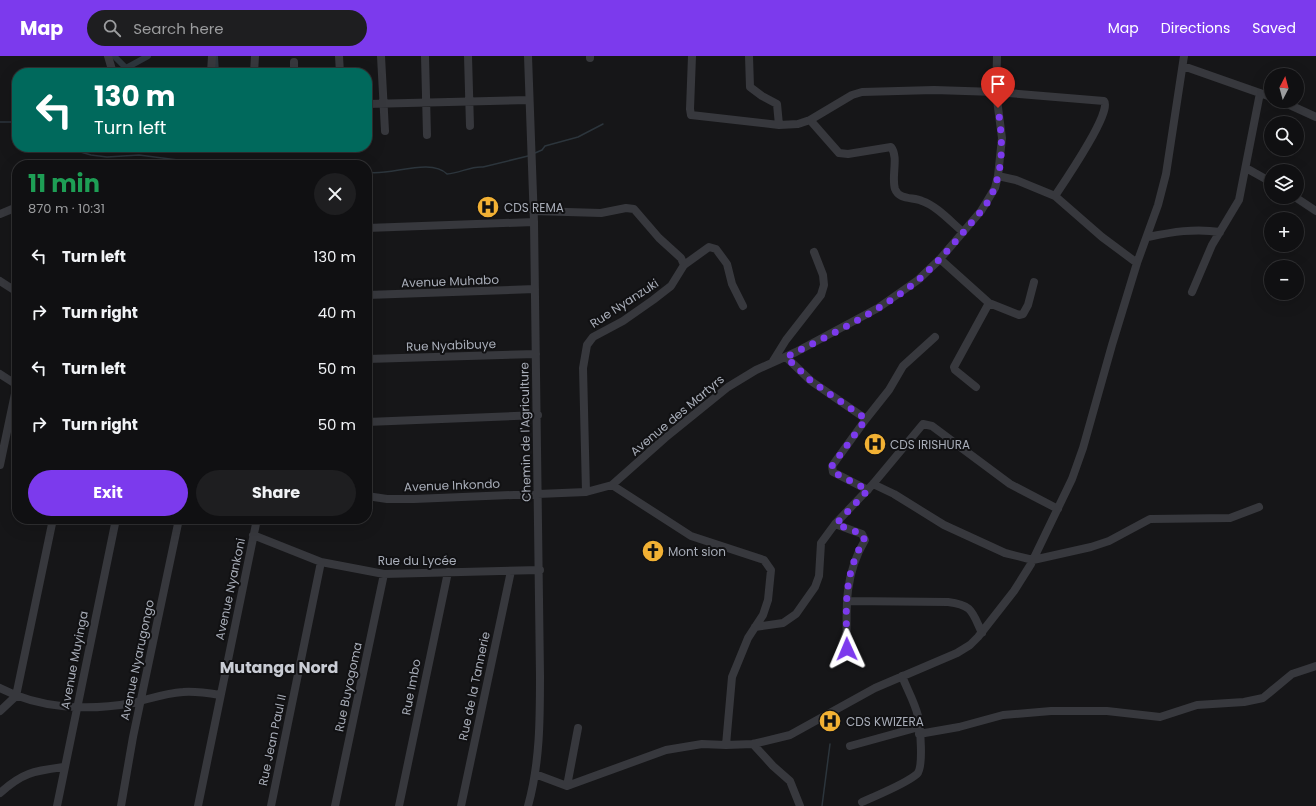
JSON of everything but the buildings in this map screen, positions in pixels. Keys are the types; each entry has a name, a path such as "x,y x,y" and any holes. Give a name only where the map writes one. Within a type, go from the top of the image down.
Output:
{"street":[{"path":"108,56 112,68"},
{"path":"211,68 212,56"},
{"path":"254,68 255,56"},
{"path":"339,56 340,68"},
{"path":"381,56 384,131"},
{"path":"425,56 427,135"},
{"path":"468,56 470,126"},
{"name":"Chemin de l'Agriculture","path":"528,56 534,222 540,570 540,740 528,806"},
{"path":"692,56 691,115 779,125 798,124 810,120 852,95 862,92 929,90 996,92 1100,99 1106,103 1104,112 1094,133 1055,196"},
{"path":"749,56 750,87 777,104 779,125"},
{"name":"Avenue des Martyrs","path":"538,493 586,492 612,485 664,438 728,387 773,361 786,357 900,294 940,258 988,201 995,188 998,176 1002,138 996,92 997,56"},
{"path":"535,774 567,786 666,750 702,744 753,744 790,735 842,705 902,676 957,653 970,646 982,633 1014,591 1032,560 1058,510 1083,448 1112,345 1137,263 1148,237 1166,174 1184,56"},
{"path":"294,62 294,68"},
{"path":"1183,66 1264,94"},
{"path":"1192,292 1220,232 1239,200 1260,93"},
{"path":"372,104 529,100"},
{"path":"1296,108 1316,117"},
{"path":"810,120 839,153 843,154 891,147 893,154 895,189 898,194 902,197 924,202 963,232"},
{"path":"1246,168 1264,178"},
{"path":"998,176 1033,186 1055,196 1102,237 1137,263"},
{"path":"1304,203 1316,211"},
{"path":"533,211 601,213 626,208 634,209 659,238 681,258 684,265 709,247 716,249 727,264 732,284 743,306"},
{"path":"0,214 12,209"},
{"path":"372,228 534,222"},
{"path":"1148,237 1179,230 1197,229 1220,232"},
{"path":"773,361 786,340 821,295 824,285 823,275 814,252"},
{"path":"940,258 988,303 1015,314 1023,314 1034,282"},
{"name":"Rue Nyanzuki","path":"586,492 583,368 587,344 593,337 623,321 653,300 670,286 684,265"},
{"path":"0,281 12,289"},
{"name":"Avenue Muhabo","path":"372,296 535,289"},
{"path":"976,387 955,370 954,367 988,303"},
{"path":"935,337 903,366 890,390 866,419 832,466 832,470 870,487 894,494 944,525 1005,553 1032,560 1090,547 1108,541 1150,519 1230,518 1260,507"},
{"name":"Rue Nyabibuye","path":"372,359 536,354"},
{"path":"786,357 811,381 866,419"},
{"path":"0,374 12,382"},
{"path":"0,464 12,408"},
{"path":"372,422 538,415"},
{"path":"755,627 783,623 796,614 815,587 819,576 821,543 836,524 870,487 919,426 927,424 1010,484 1058,510"},
{"path":"612,485 691,536 764,560 771,570 771,579 763,615 742,651 732,677 726,745"},
{"name":"Avenue Inkondo","path":"372,497 387,499 414,499 538,493"},
{"path":"0,711 16,696 52,524"},
{"name":"Avenue Muyinga","path":"57,806 115,524"},
{"name":"Avenue Nyarugongo","path":"120,806 178,524"},
{"name":"Avenue Nyankoni","path":"198,806 256,524"},
{"path":"836,524 864,536 864,540 850,573 847,601 847,649"},
{"name":"Rue du Lycée","path":"253,535 321,562 384,574 540,570"},
{"name":"Rue Jean Paul II","path":"272,806 321,562"},
{"name":"Rue de la Tannerie","path":"461,806 511,571"},
{"name":"Rue Imbo","path":"399,806 448,572"},
{"name":"Rue Buyogoma","path":"335,806 384,574"},
{"path":"847,601 948,602 962,604 971,611 982,633"},
{"path":"850,746 919,730 959,727 1003,715 1051,711 1107,711 1160,717 1197,705 1244,702 1263,698 1292,674 1316,666"},
{"path":"862,802 917,774 921,764 918,716 902,676"},
{"path":"0,688 16,696 57,706 78,707 101,707 141,701 183,692 220,694"},
{"path":"567,786 578,728"},
{"path":"753,744 773,766 790,781 800,806"},
{"path":"0,793 22,776 32,772 64,767"}],"waterway":[{"path":"114,56 126,68"},
{"path":"126,68 148,56"},
{"path":"215,57 216,68"},
{"path":"0,122 12,122"},
{"path":"535,153 542,150 545,146 578,137 603,124"},
{"path":"80,152 107,157 139,155 178,160"},
{"path":"372,173 430,167 440,169 447,174 528,156"},
{"path":"822,806 830,744"}],"place":[{"name":"CDS REMA","path":"488,207"},
{"name":"CDS IRISHURA","path":"875,444"},
{"name":"Mont sion","path":"653,551"},
{"name":"CDS KWIZERA","path":"830,721"}],"district":[{"name":"Mutanga Nord","path":"279,667"}],"route":[{"path":"847,649 846,631 848,586 853,563 864,540 864,536 836,524 868,490 833,472 832,466 866,419 811,381 786,357 878,308 900,294 918,280 940,258 981,211 995,188 998,176 1002,138 998,108"}]}
